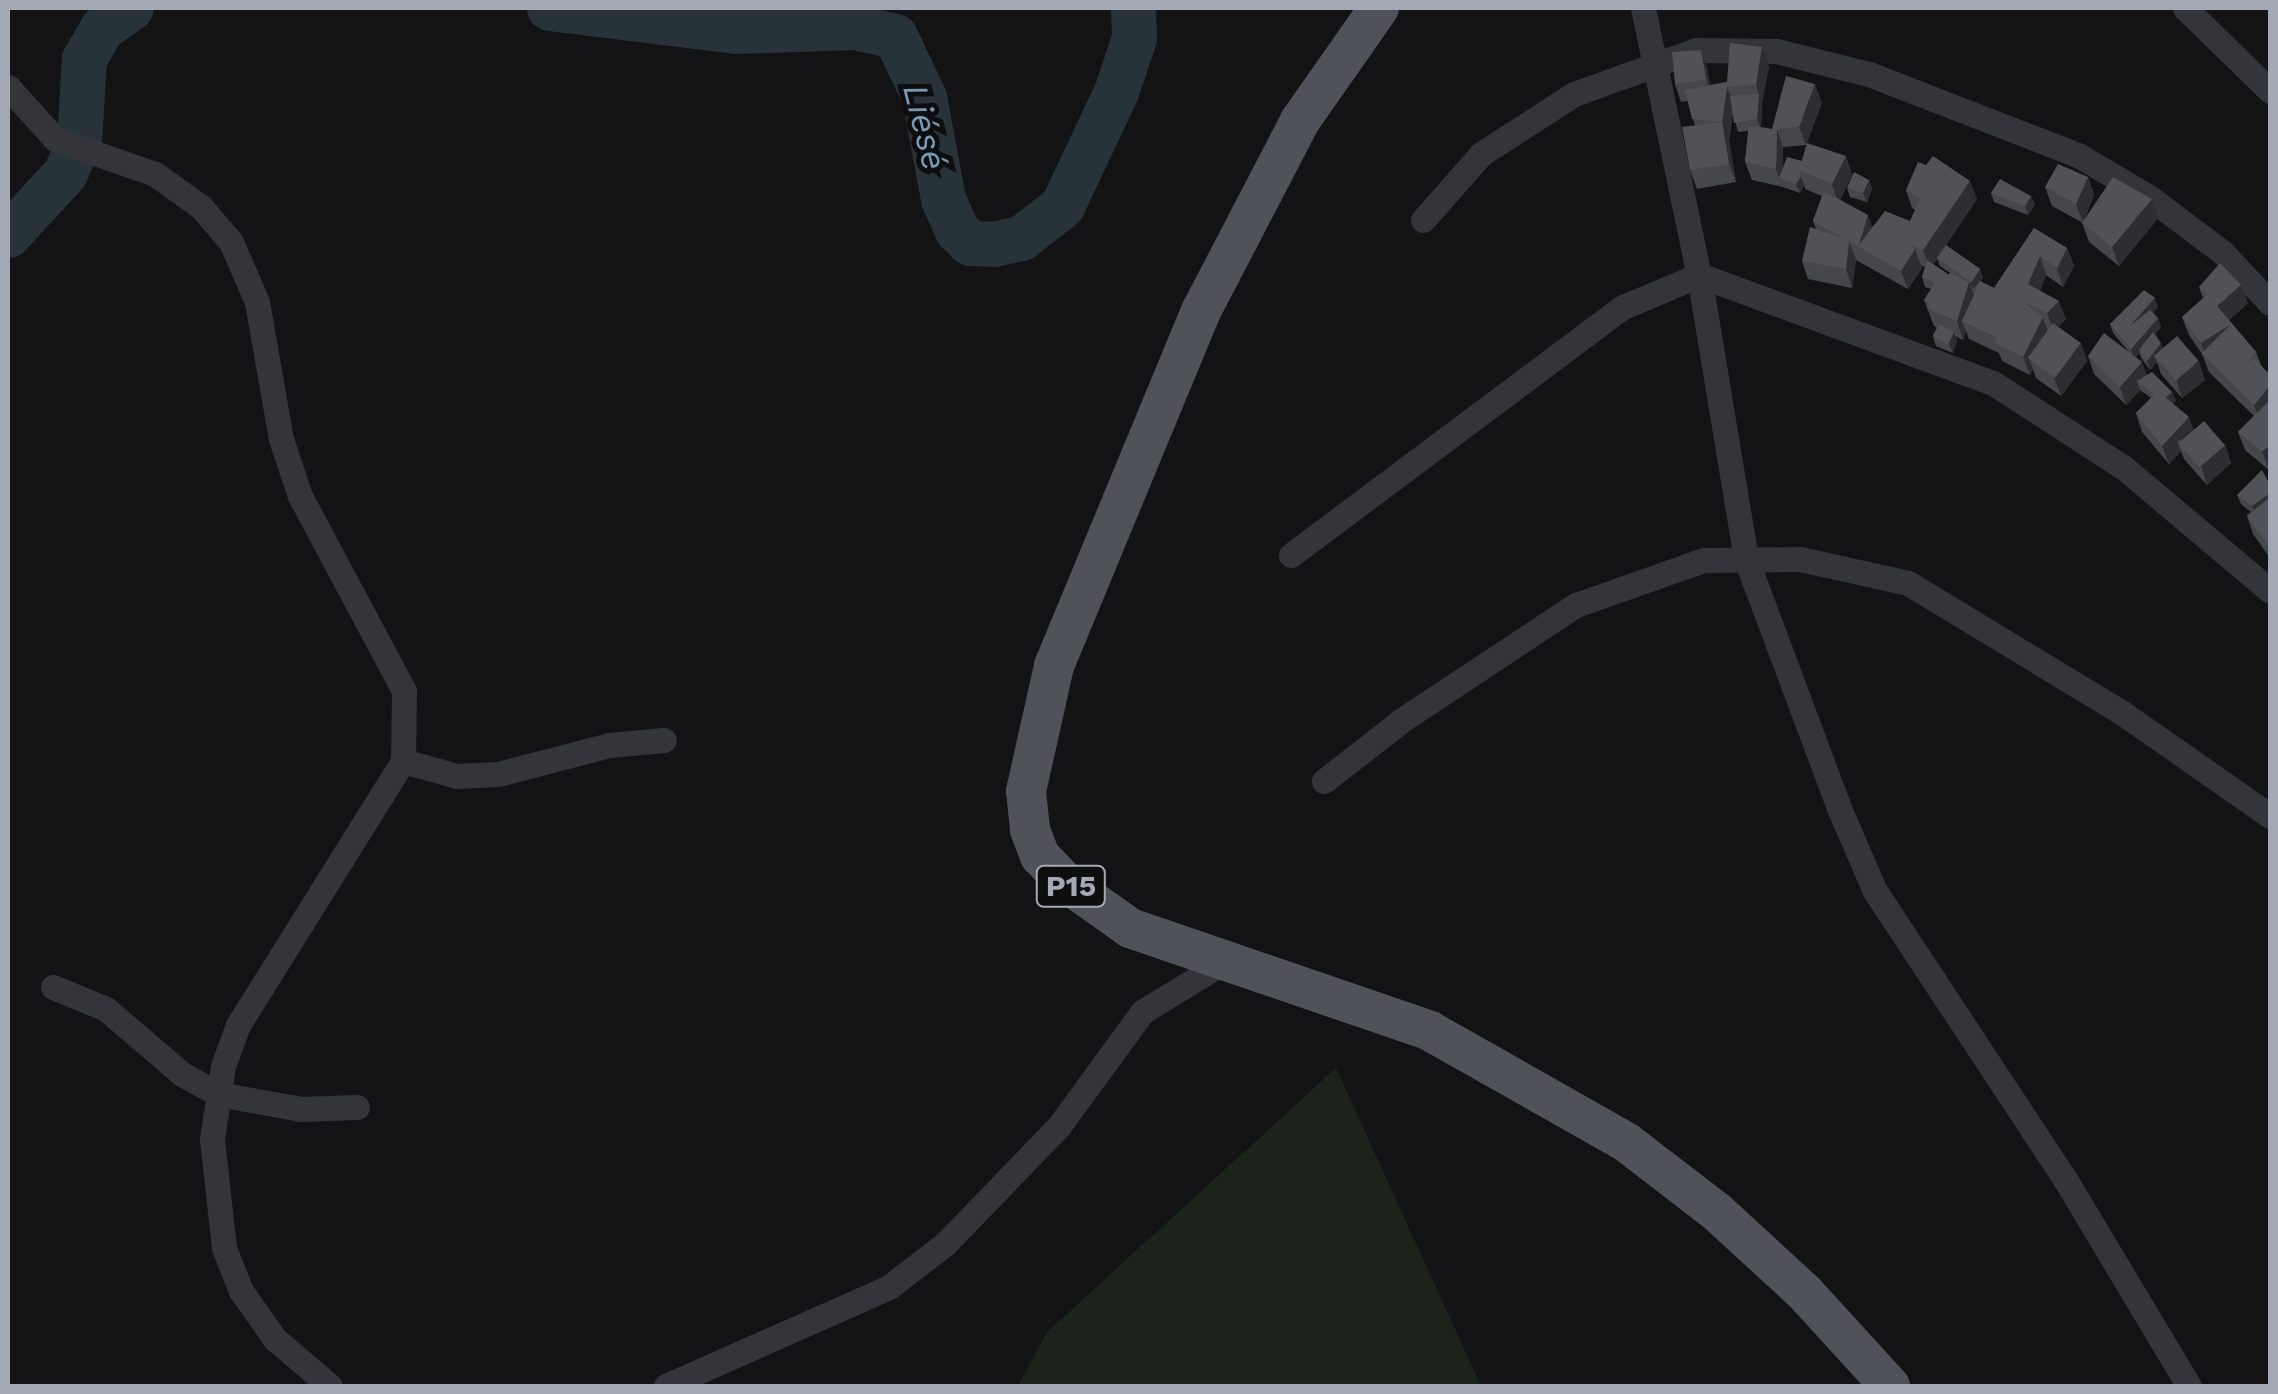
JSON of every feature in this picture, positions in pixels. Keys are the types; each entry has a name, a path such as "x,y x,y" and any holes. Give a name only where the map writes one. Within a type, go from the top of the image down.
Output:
{"main road":[{"name":"P15","path":"1379,8 1300,121 1201,310 1054,666 1026,791 1040,856 1064,881 1130,928 1222,963 1363,1004 1430,1031 1626,1142 1791,1280 1890,1386"}],"street":[{"path":"1643,8 1699,275 1746,558 1874,891 2065,1180 2189,1386"},
{"path":"2186,8 2270,91"},
{"path":"1423,220 1481,154 1521,123 1613,75 1696,50 1776,51 1869,74 2078,155 2149,197 2222,252 2270,302"},
{"path":"8,87 55,139 155,174 201,206 231,242 257,302 280,439 300,496 404,691 404,761 238,1025 218,1094 216,1200 230,1262 274,1339 330,1386"},
{"path":"1292,555 1622,307 1699,275 1945,360 1993,383 2123,467 2270,591"},
{"path":"1324,782 1402,720 1576,605 1640,578 1704,560 1800,558 1908,583 2121,712 2270,816"},
{"path":"404,761 457,776 498,774 608,745 664,740"},
{"path":"666,1386 836,1314 917,1266 1059,1126 1142,1012 1222,963"},
{"path":"53,988 106,1009 182,1074 218,1094 301,1109 357,1107"}],"shaded area":[{"path":"1336,1068 1481,1386 1018,1386 1047,1332"}],"building":[{"path":"1730,43 1762,47 1756,84 1727,87 1722,122 1692,119 1685,90 1727,82"},
{"path":"1701,50 1706,79 1675,84 1672,52"},
{"path":"1786,76 1815,84 1799,127 1777,129 1776,169 1745,162 1749,126 1772,129"},
{"path":"1759,94 1757,119 1734,123 1730,96"},
{"path":"1722,122 1729,164 1690,170 1682,127"},
{"path":"1807,143 1846,156 1832,184 1799,170"},
{"path":"1933,156 1970,181 1923,250 1910,245 1915,249 1901,271 1849,241 1846,269 1802,261 1810,227 1843,238 1813,221 1824,191 1868,215 1858,246 1885,211 1910,221 1920,199 1906,190 1918,162 1926,165"},
{"path":"1787,157 1802,161 1796,184 1779,178"},
{"path":"2058,164 2088,177 2076,204 2045,187"},
{"path":"1854,172 1869,180 1863,193 1847,188"},
{"path":"2113,177 2152,199 2112,247 2082,223"},
{"path":"2000,179 2031,196 2025,206 1991,193"},
{"path":"2034,228 2067,248 2057,268 2040,256 2028,284 2059,301 2047,313 2022,301 2043,317 2023,357 1995,343 1998,338 1962,321 1980,281 1994,288"},
{"path":"1946,245 1980,269 1971,282 1937,258"},
{"path":"1927,260 1949,275 1930,304 1924,300 1935,283 1922,277"},
{"path":"2220,263 2241,285 2217,306 2256,352 2244,365 2254,358 2270,375 2270,386 2254,405 2202,353 2231,324 2201,343 2182,317 2207,295 2199,287"},
{"path":"1950,273 1969,282 1957,321 1927,308"},
{"path":"2144,290 2155,298 2130,326 2150,310 2158,318 2131,349 2110,324"},
{"path":"2053,323 2081,343 2055,378 2028,358"},
{"path":"1939,324 1954,332 1947,344 1932,336"},
{"path":"2153,332 2161,343 2147,361 2139,350"},
{"path":"2104,333 2142,362 2120,387 2088,356"},
{"path":"2177,336 2199,361 2176,381 2154,356"},
{"path":"2152,372 2172,392 2166,397 2158,391 2155,395 2137,381"},
{"path":"2158,391 2189,417 2162,446 2136,413"},
{"path":"2270,400 2270,446 2262,451 2238,432"},
{"path":"2204,421 2225,445 2199,467 2178,443"},
{"path":"2262,470 2270,493 2252,506 2237,495"},
{"path":"2270,497 2270,548 2247,516"}],"waterway":[{"name":"Liésé","path":"8,235 65,173 79,142 84,59 102,28 131,8"},
{"name":"Liésé","path":"549,8 736,31 855,27 895,36 924,97 943,199 957,230 970,243 994,244 1021,238 1062,206 1116,92 1134,38 1133,8"}]}
